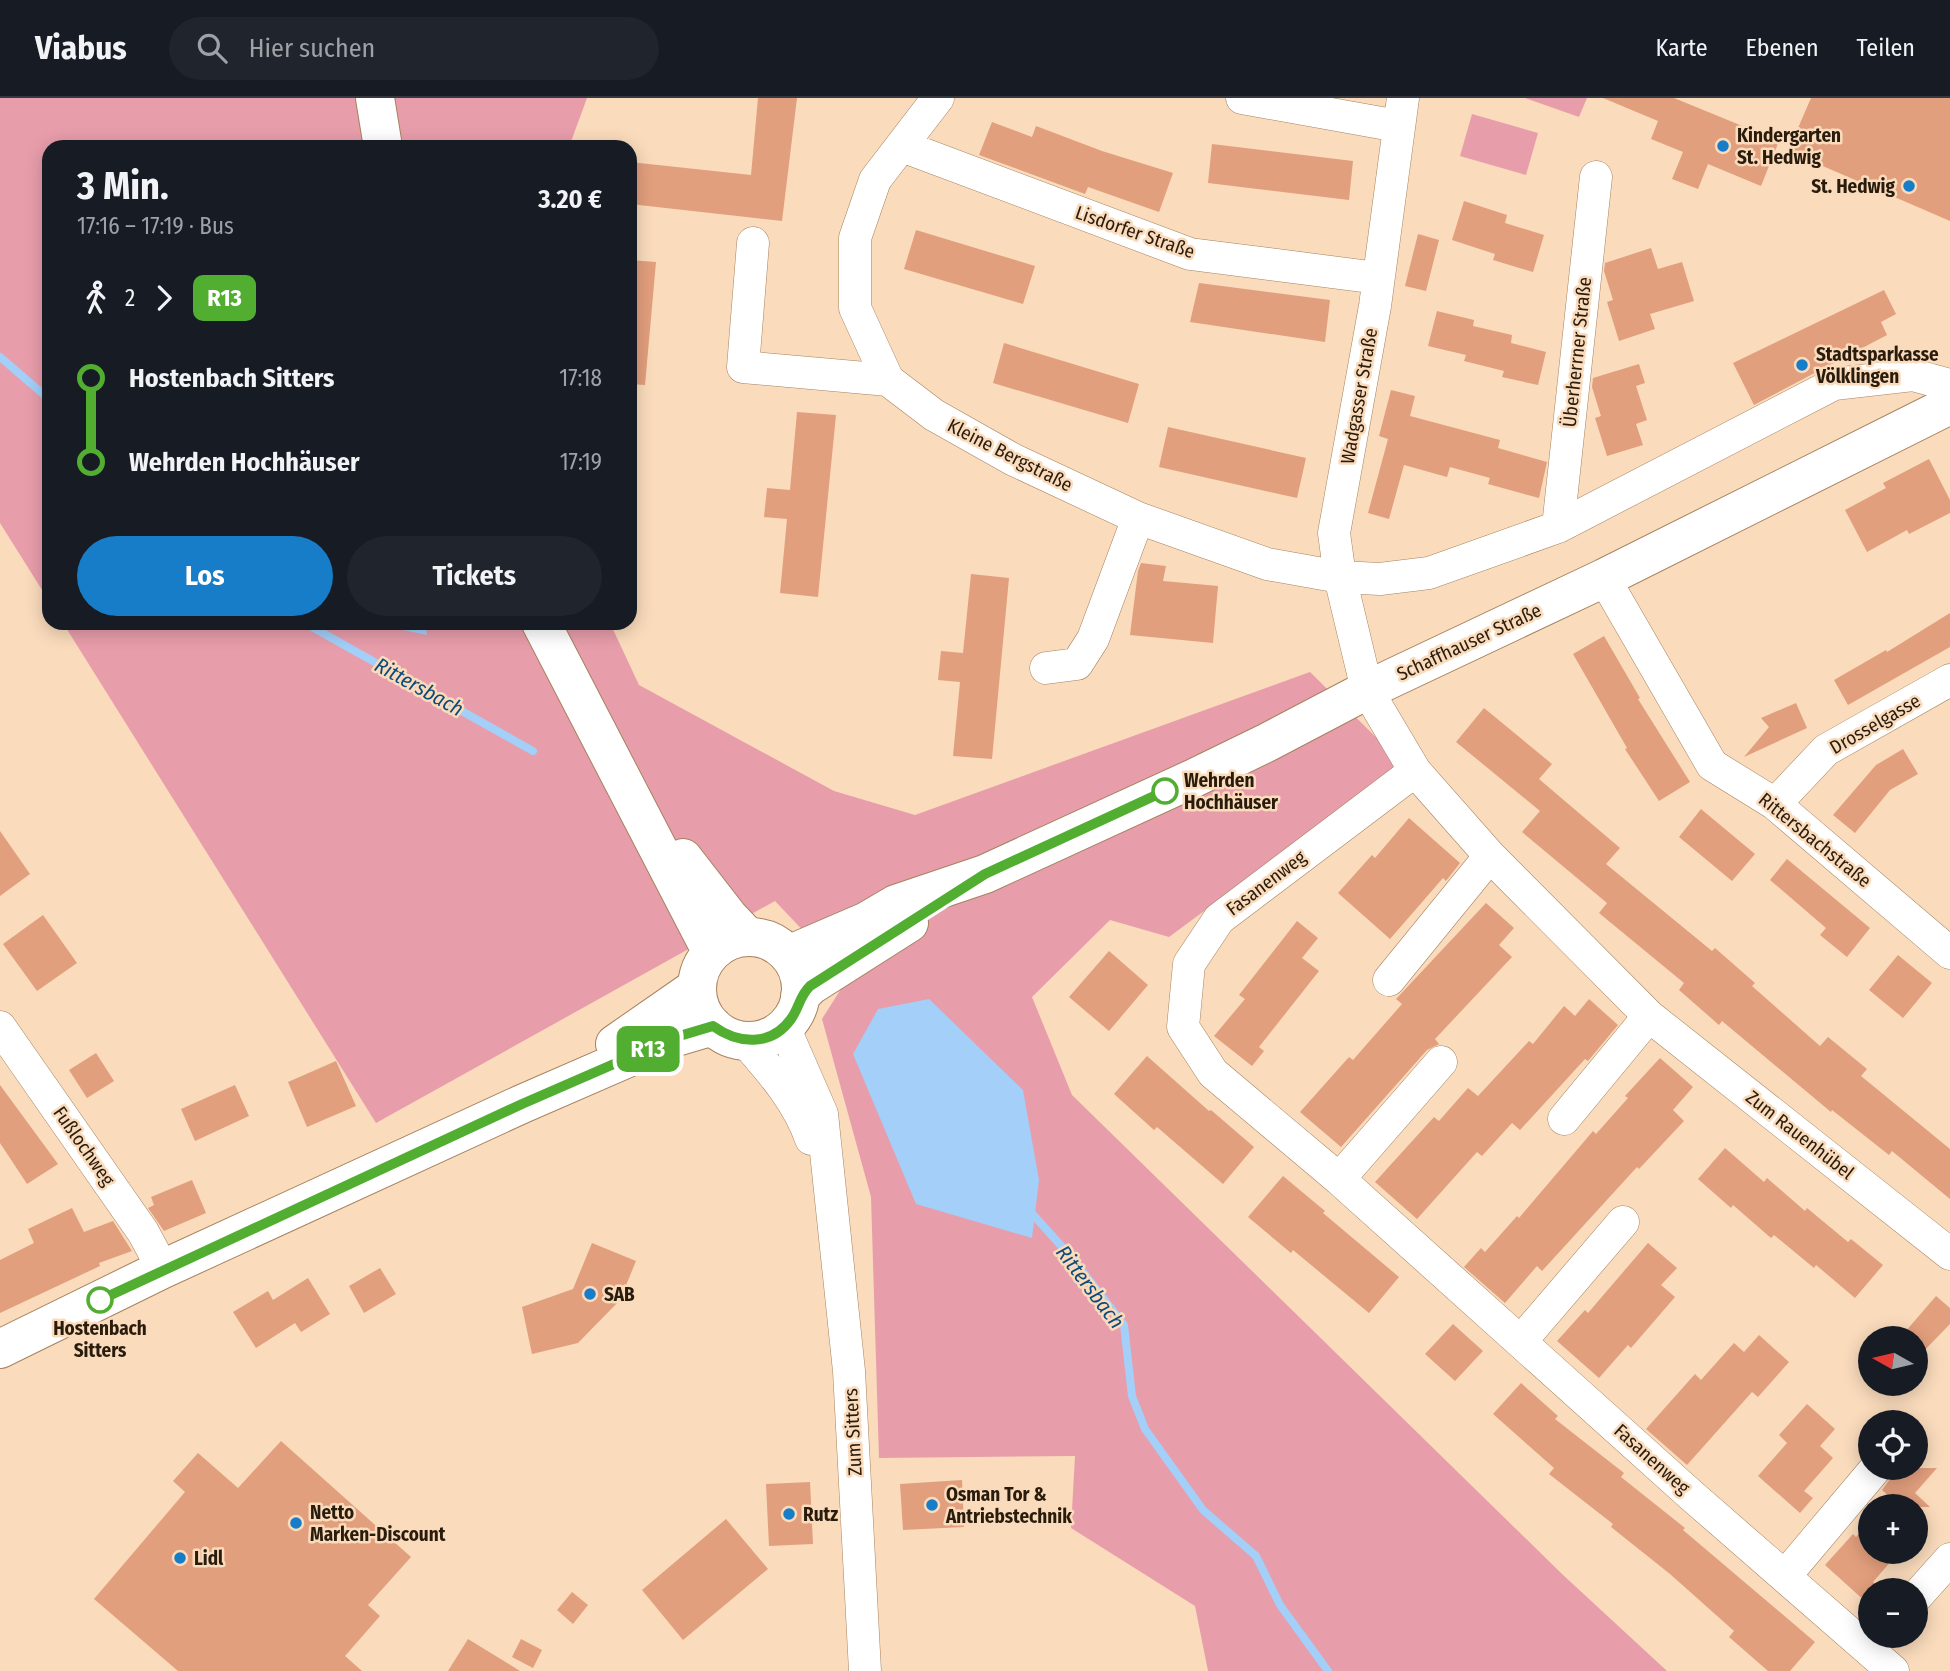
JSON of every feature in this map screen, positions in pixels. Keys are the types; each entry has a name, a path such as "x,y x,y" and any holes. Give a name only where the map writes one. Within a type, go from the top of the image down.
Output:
{"street":[{"path":"375,98 382,140"},
{"name":"Kleine Bergstraße","path":"938,98 875,180 855,238 855,308 888,380 934,415 1014,460 1138,518 1268,564 1340,577 1380,579 1429,572 1558,527"},
{"path":"1242,98 1401,112"},
{"name":"Wadgasser Straße","path":"1367,691 1340,577 1334,533 1378,278 1401,112"},
{"name":"Lisdorfer Straße","path":"902,146 1190,254 1378,278"},
{"name":"Überherrner Straße","path":"1558,527 1596,177"},
{"path":"753,243 743,367 888,380"},
{"path":"1558,527 1834,384 1913,375 1950,385"},
{"name":"Schaffhauser Straße","path":"788,955 867,921 895,904 985,874 1268,742 1950,405"},
{"path":"1046,668 1077,664 1093,639 1138,518"},
{"name":"Rittersbachstraße","path":"1604,578 1712,765 1775,804 1950,953"},
{"path":"545,630 708,945 699,1002 704,1015 729,1033"},
{"name":"Drosselgasse","path":"1775,804 1826,750 1950,680"},
{"name":"Zum Rauenhübel","path":"1367,691 1415,771 1490,856 1649,1016 1950,1254"},
{"name":"Fasanenweg","path":"1415,771 1219,919 1189,964 1183,1027 1213,1073 1339,1179 1785,1576 1858,1630"},
{"path":"618,773 727,916 748,937"},
{"path":"1389,981 1490,856"},
{"name":"Schaffhauser Straße","path":"792,1011 810,986 985,874"},
{"path":"0,1349 163,1269 522,1104 676,1037 729,1033 759,1040 772,1035 792,1011 800,981 796,967 788,955 763,939 734,939 721,945 703,971 665,1011 522,1104"},
{"name":"Zum Sitters","path":"792,1011 822,1114 849,1371 865,1671"},
{"path":"1564,1119 1649,1016"},
{"name":"Fußlochweg","path":"0,1027 136,1222 163,1269"},
{"name":"Zum Sitters","path":"729,1033 777,1078 804,1119 829,1194"},
{"path":"1339,1179 1441,1062"},
{"path":"1521,1341 1623,1222"},
{"path":"1785,1576 1866,1480"},
{"path":"1928,1584 1950,1559"},
{"name":"Fasanenweg","path":"1878,1648 1893,1671"}],"shaded area":[{"path":"0,98 587,98 572,140 42,140 42,590 0,523"},
{"path":"1525,98 1587,98 1579,117"},
{"path":"1472,114 1538,133 1526,175 1460,156"},
{"path":"67,630 613,630 639,685 834,791 915,815 1310,672 1403,764 1169,937 1110,920 1032,997 1072,1095 1562,1574 1667,1671 1208,1671 1195,1606 1071,1528 1075,1456 879,1458 871,1197 822,1019 848,978 775,901 376,1123"}],"water":[{"path":"403,630 426,630 427,635"},
{"path":"929,999 1023,1090 1039,1180 1032,1238 916,1204 853,1054 878,1009"}],"building":[{"path":"758,98 797,98 782,221 637,205 637,163 751,175"},
{"name":"Kindergarten St. Hedwig","path":"1603,98 1674,98 1779,141 1761,186 1708,164 1698,189 1672,179 1683,152 1651,139 1658,121"},
{"name":"St. Hedwig","path":"1811,98 1950,98 1950,221 1788,151"},
{"path":"992,122 1032,137 1036,126 1102,151 1173,173 1159,212 1088,187 1085,194 979,155"},
{"path":"1212,144 1353,161 1349,200 1208,183"},
{"path":"1464,201 1507,215 1505,223 1544,235 1533,272 1493,260 1495,254 1452,240"},
{"path":"916,230 1035,266 1023,304 904,269"},
{"path":"1418,234 1439,240 1426,291 1405,286"},
{"path":"1651,248 1658,269 1682,262 1694,301 1650,314 1655,329 1619,341 1607,302 1613,300 1604,271 1605,263"},
{"path":"637,261 656,262 645,385 637,384"},
{"path":"1199,283 1330,300 1325,342 1190,322"},
{"path":"1884,290 1896,314 1881,322 1887,335 1754,405 1733,363"},
{"path":"1437,311 1474,320 1473,326 1512,335 1511,343 1546,352 1538,385 1502,377 1504,371 1464,361 1466,355 1428,346"},
{"path":"1004,343 1139,384 1128,423 993,383"},
{"path":"1639,364 1645,383 1636,386 1647,420 1636,424 1643,445 1607,456 1595,418 1601,416 1592,387 1593,378"},
{"path":"1391,390 1415,396 1410,416 1500,440 1498,448 1547,462 1539,498 1488,484 1490,478 1450,467 1447,477 1404,465 1389,519 1368,513 1388,439 1379,436"},
{"path":"797,412 836,415 818,597 780,593 787,519 764,517 767,488 790,490"},
{"path":"1168,427 1306,458 1297,498 1159,467"},
{"path":"1929,459 1950,500 1950,513 1909,534 1907,530 1867,552 1845,510 1886,488 1883,483"},
{"path":"1141,563 1166,566 1163,581 1218,586 1213,643 1130,635"},
{"path":"971,574 1009,578 992,759 953,756 960,682 938,680 941,651 963,653"},
{"path":"1950,613 1950,647 1848,705 1834,680 1886,650 1887,652"},
{"path":"1604,636 1640,698 1638,699 1690,782 1659,801 1625,749 1627,748 1573,654"},
{"path":"1796,703 1807,728 1744,757 1769,727 1761,718"},
{"path":"1484,708 1552,764 1539,779 1620,848 1606,864 1712,951 1715,948 1755,983 1752,986 1820,1046 1828,1037 1867,1069 1861,1076 1950,1149 1950,1199 1892,1151 1889,1155 1832,1110 1831,1112 1722,1021 1719,1025 1679,990 1684,983 1599,913 1607,903 1522,832 1540,811 1456,742"},
{"path":"1903,749 1918,774 1890,790 1855,833 1833,815 1876,765"},
{"path":"1701,809 1755,854 1732,881 1679,837"},
{"path":"1409,818 1460,863 1446,881 1443,878 1390,939 1338,893 1372,855 1375,858"},
{"path":"0,831 30,874 0,896"},
{"path":"1787,859 1870,928 1847,957 1820,935 1826,928 1770,880"},
{"path":"1486,903 1514,928 1499,945 1512,957 1435,1039 1439,1044 1427,1050 1341,1147 1300,1112 1349,1057 1353,1060 1402,1004 1396,999"},
{"path":"43,915 77,963 37,991 3,944"},
{"path":"1297,921 1318,938 1302,958 1319,971 1259,1047 1264,1051 1252,1066 1214,1036 1245,999 1239,995"},
{"path":"1109,951 1148,985 1109,1031 1069,997"},
{"path":"1898,955 1932,983 1903,1018 1869,990"},
{"path":"1589,999 1618,1025 1588,1061 1585,1059 1520,1130 1512,1123 1482,1156 1477,1152 1417,1219 1375,1182 1434,1117 1439,1121 1468,1088 1478,1096 1529,1041 1533,1044 1564,1006 1575,1016"},
{"path":"96,1053 114,1081 87,1098 69,1070"},
{"path":"1147,1056 1254,1147 1223,1184 1157,1127 1154,1130 1114,1094"},
{"path":"1660,1058 1693,1087 1673,1110 1684,1121 1639,1169 1637,1167 1542,1271 1537,1266 1505,1303 1464,1267 1481,1248 1485,1252 1517,1216 1519,1218 1593,1131 1596,1134 1628,1098 1625,1096"},
{"path":"336,1061 356,1106 307,1127 288,1082"},
{"path":"0,1085 58,1164 27,1184 0,1143"},
{"path":"235,1085 249,1116 195,1141 181,1109"},
{"path":"1725,1148 1764,1182 1767,1178 1805,1211 1807,1208 1848,1242 1851,1239 1883,1265 1855,1298 1816,1265 1814,1268 1774,1235 1771,1238 1733,1205 1731,1208 1698,1179"},
{"path":"1283,1176 1399,1277 1369,1313 1293,1250 1291,1253 1248,1217"},
{"path":"192,1180 206,1213 164,1231 148,1208 154,1205 151,1197"},
{"path":"72,1208 84,1232 113,1221 132,1251 99,1263 100,1266 0,1313 0,1260 34,1243 28,1229"},
{"name":"SAB","path":"592,1243 636,1261 620,1300 578,1343 532,1354 522,1307 573,1289"},
{"path":"1648,1243 1677,1268 1661,1285 1675,1297 1631,1348 1628,1345 1599,1378 1557,1341 1585,1310 1588,1313"},
{"path":"380,1268 396,1294 364,1313 349,1286"},
{"path":"308,1278 330,1314 301,1332 295,1323 256,1348 233,1312 268,1291 273,1300"},
{"path":"1936,1296 1950,1308 1950,1324 1928,1347 1928,1326 1910,1326"},
{"path":"1453,1324 1483,1351 1455,1381 1425,1354"},
{"path":"1759,1335 1789,1362 1758,1397 1752,1392 1687,1465 1646,1429 1695,1374 1701,1380 1734,1343 1744,1352"},
{"path":"1521,1383 1558,1416 1555,1419 1624,1473 1621,1477 1685,1528 1683,1530 1815,1642 1790,1671 1768,1671 1729,1637 1734,1631 1670,1574 1611,1527 1613,1524 1549,1474 1554,1468 1493,1414"},
{"path":"1807,1404 1835,1429 1820,1446 1833,1458 1804,1491 1813,1498 1800,1513 1758,1476 1787,1443 1779,1435"},
{"path":"281,1441 411,1557 368,1605 380,1616 345,1656 362,1671 178,1671 94,1599 185,1492 173,1481 198,1453 238,1488"},
{"path":"1928,1468 1937,1468 1928,1478"},
{"name":"Osman Tor & Antriebstechnik","path":"962,1480 964,1527 903,1530 900,1484"},
{"path":"1889,1480 1926,1480 1916,1494 1886,1494 1882,1490"},
{"name":"Rutz","path":"810,1482 813,1544 769,1546 766,1484"},
{"path":"726,1519 768,1569 683,1640 642,1590"},
{"path":"1853,1534 1856,1537 1858,1535 1858,1564 1889,1564 1876,1578 1858,1578 1858,1595 1825,1565"},
{"path":"572,1592 588,1605 573,1624 557,1610"},
{"path":"468,1639 520,1671 448,1671"},
{"path":"521,1639 542,1650 533,1668 512,1657"}],"waterway":[{"name":"Rittersbach","path":"0,357 42,393"},
{"name":"Rittersbach","path":"317,630 533,751"},
{"name":"Rittersbach","path":"1028,1209 1073,1259 1124,1325 1132,1396 1145,1429 1203,1510 1256,1556 1280,1605 1328,1671"}],"bus line":[{"name":"R13","path":"100,1300 522,1104 676,1037 713,1026 727,1036 744,1041 759,1040 772,1035 792,1018 800,996 810,986 985,874 1165,791"}],"place":[{"name":"Kindergarten St. Hedwig","path":"1723,146"},
{"name":"St. Hedwig","path":"1909,186"},
{"name":"Stadtsparkasse Völklingen","path":"1802,365"},
{"name":"Wehrden Hochhäuser","path":"1165,791"},
{"name":"SAB","path":"590,1294"},
{"name":"Hostenbach Sitters","path":"100,1300"},
{"name":"Osman Tor & Antriebstechnik","path":"932,1505"},
{"name":"Rutz","path":"789,1514"},
{"name":"Netto Marken-Discount","path":"296,1523"},
{"name":"Lidl","path":"180,1558"}]}
